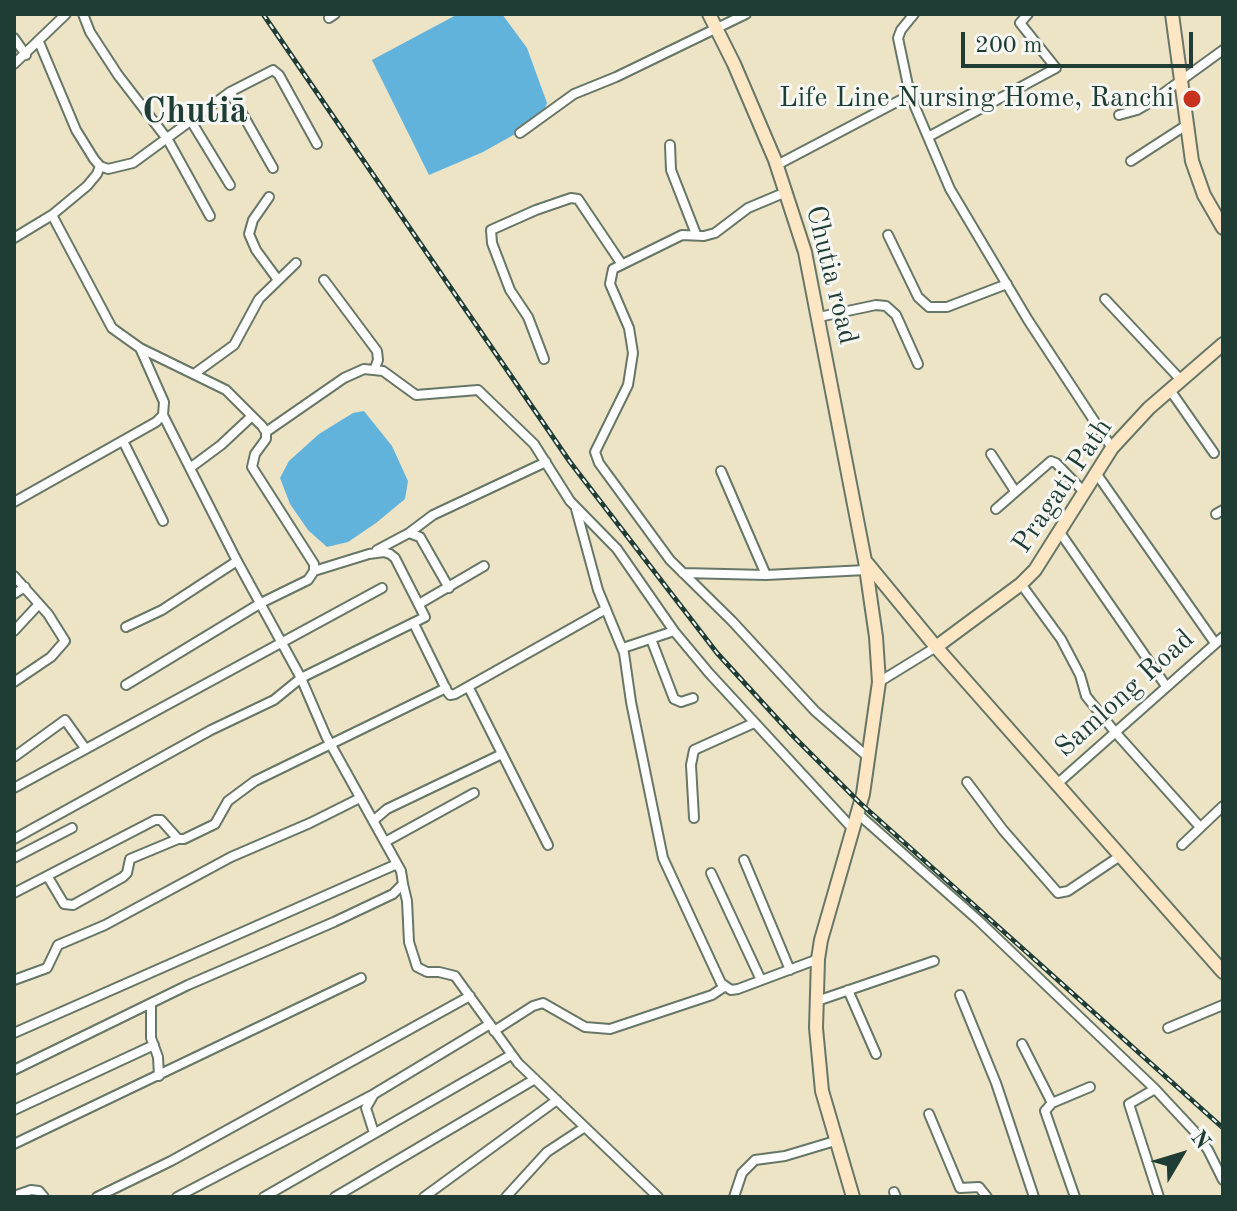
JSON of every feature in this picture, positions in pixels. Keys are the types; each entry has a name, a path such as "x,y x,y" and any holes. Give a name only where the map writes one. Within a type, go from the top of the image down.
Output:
{"street":[{"path":"14,64 66,14"},
{"path":"83,14 90,32 118,75 168,140 210,216"},
{"name":"Chutia road","path":"709,14 777,165 805,252 866,565 879,682 863,794 821,940 816,1028 827,1115 853,1197"},
{"path":"520,133 574,94 746,14"},
{"path":"914,14 898,38 910,95 950,189 1112,448"},
{"path":"928,137 1056,68 1020,23 1028,14"},
{"path":"1172,14 1192,161 1204,195 1223,228"},
{"path":"14,38 26,55"},
{"path":"39,42 76,130 100,166 108,169 133,163 230,92 273,70 279,75 317,144"},
{"path":"1119,115 1137,110 1223,50"},
{"path":"230,92 273,168"},
{"path":"777,165 910,95"},
{"path":"191,121 230,185"},
{"path":"1131,161 1185,126"},
{"path":"670,145 671,170 696,234"},
{"path":"14,238 52,215 87,186 100,166"},
{"path":"786,192 748,208 715,233 682,235 613,269 609,279 632,336 631,369 628,385 595,452 599,463 662,551 815,711 869,758"},
{"path":"269,197 253,220 249,234 256,250 278,280"},
{"path":"544,359 528,317 510,290 492,243 491,230 550,205 571,198 578,199 621,263"},
{"path":"52,215 112,328 140,348 226,390 266,432 266,439 252,461 252,467 311,557 314,571"},
{"path":"888,235 918,297 929,307 947,307 1007,284"},
{"path":"194,374 234,345 250,312 296,263"},
{"path":"324,280 377,351 375,368"},
{"path":"1105,299 1181,380"},
{"path":"819,317 876,305 886,306 896,315 918,364"},
{"name":"Pragati Path","path":"936,647 1021,584 1035,570 1112,448 1170,390 1223,344"},
{"path":"140,348 164,402 163,415 301,678 331,745 397,864 403,878 409,942 417,967 427,972 455,976 511,1055 651,1195"},
{"path":"266,432 353,373 375,368 416,395 478,390 534,444 576,509 617,549 674,631 852,828"},
{"path":"1170,390 1214,453"},
{"path":"14,502 156,422 163,415"},
{"path":"190,468 252,416"},
{"path":"123,441 163,521"},
{"path":"991,454 1015,491"},
{"path":"996,509 1051,461 1084,492"},
{"path":"369,554 409,533 433,515 546,462"},
{"path":"721,471 766,575"},
{"path":"1096,473 1219,640"},
{"path":"576,509 586,554 623,648 663,858 724,987"},
{"path":"1059,531 1166,686"},
{"path":"409,533 420,537 449,588"},
{"path":"14,839 198,737 274,700 301,678 425,617 395,558 384,552 369,554 314,571 308,580 261,603 126,685"},
{"path":"126,627 162,610 237,561"},
{"path":"683,573 766,575 866,565 1223,972"},
{"path":"419,604 484,566"},
{"path":"14,576 65,641 51,657 14,682"},
{"path":"1021,584 1073,659 1086,696 1200,827"},
{"path":"14,594 25,587"},
{"path":"14,788 382,588"},
{"path":"14,631 39,604"},
{"path":"414,624 450,695 469,688 606,609"},
{"path":"623,648 674,631"},
{"path":"651,639 674,699 681,702 693,698"},
{"name":"Samlong Road","path":"1057,784 1219,640"},
{"path":"879,682 936,647"},
{"path":"48,877 64,904 73,905 123,877 130,859 215,824 228,801 255,781 446,688"},
{"path":"469,688 548,845"},
{"path":"14,757 65,720 85,748"},
{"path":"694,818 691,765 694,750 754,723"},
{"path":"373,821 387,809 502,754"},
{"path":"967,782 1003,830 1058,893 1068,891 1120,856"},
{"path":"385,842 474,793"},
{"path":"14,980 47,968 58,945 105,925 231,857 360,798"},
{"path":"1182,845 1223,806"},
{"path":"857,812 978,920 1155,1089 1196,1133 1223,1180"},
{"path":"14,893 155,820 161,820 178,839"},
{"path":"14,858 72,828"},
{"path":"744,860 790,970"},
{"path":"14,1033 397,864"},
{"path":"711,873 761,980"},
{"path":"14,1070 188,985 393,894 403,884"},
{"path":"177,1197 533,1006 543,1003 585,1027 610,1029 701,999 724,987 738,989 818,959"},
{"path":"817,1001 934,961"},
{"path":"14,1144 361,978"},
{"path":"848,990 876,1054"},
{"path":"960,995 996,1083 1034,1197"},
{"path":"97,1197 184,1153 470,996"},
{"path":"151,1005 150,1027 158,1057 159,1076"},
{"path":"1168,1028 1223,1005"},
{"path":"1022,1044 1052,1103"},
{"path":"14,1110 154,1045"},
{"path":"264,1197 511,1055"},
{"path":"335,1197 535,1079"},
{"path":"1075,1197 1045,1111 1052,1103 1090,1087"},
{"path":"1155,1089 1129,1104 1159,1197"},
{"path":"374,1094 366,1108 374,1133"},
{"path":"424,1197 557,1100"},
{"path":"929,1114 960,1188 979,1187 987,1197"},
{"path":"506,1197 547,1152 585,1127"},
{"path":"734,1197 742,1173 755,1160 785,1156 835,1141"},
{"path":"14,1196 31,1190 39,1191 44,1197"}],"water":[{"path":"458,14 502,14 527,48 547,103 540,120 483,152 429,175 372,60"},
{"path":"364,411 392,446 408,481 405,499 348,542 327,547 308,530 290,504 280,478 289,461 319,434 353,413"}],"railway":[{"path":"263,14 570,462 717,653 860,803 1223,1128"}],"place":[{"name":"Life Line Nursing Home, Ranchi","path":"1192,99"}],"district":[{"name":"Chutiā","path":"195,113"}]}
